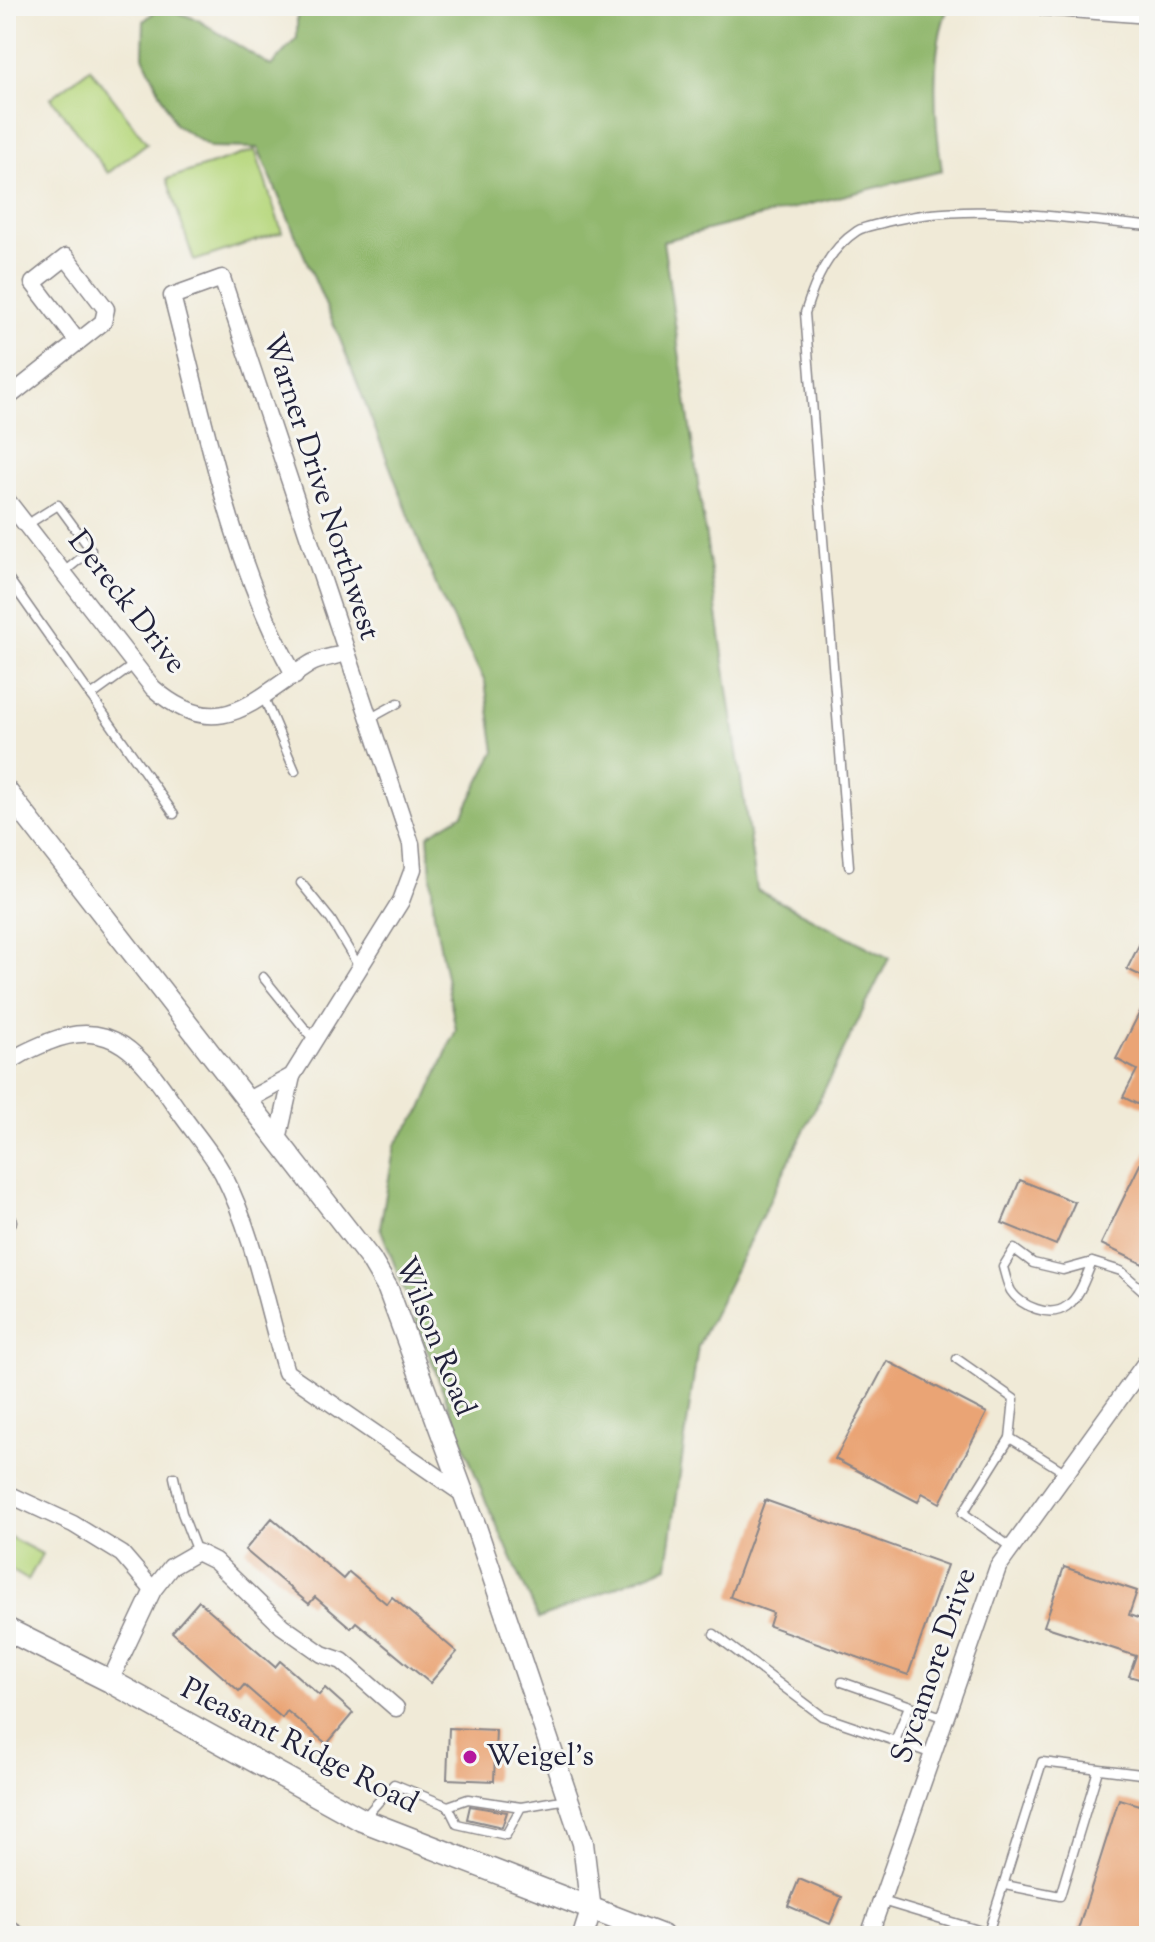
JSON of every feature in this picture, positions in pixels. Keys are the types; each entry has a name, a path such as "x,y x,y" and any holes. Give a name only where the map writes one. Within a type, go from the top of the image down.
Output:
{"main road":[{"name":"Pleasant Ridge Road","path":"6,1629 110,1681 362,1820 662,1936"}],"street":[{"path":"1044,7 1149,15"},
{"path":"6,399 78,342 103,322 106,309 66,257 33,283 78,342"},
{"name":"Warner Drive Northwest","path":"248,1100 292,1076 401,901 413,869 411,844 222,278 172,296 226,502 272,636 295,676"},
{"name":"Dereck Drive","path":"6,499 135,664 172,705 197,712 228,715 243,711 312,663 346,653"},
{"name":"Wilson Road","path":"6,790 371,1260 388,1289 463,1494 583,1843 591,1911"},
{"path":"6,1065 19,1054 74,1031 96,1034 125,1044 158,1081 223,1174 259,1271 286,1372 463,1494"},
{"path":"278,1140 292,1076"},
{"name":"Sycamore Drive","path":"869,1936 998,1567 1149,1358"},
{"path":"6,1493 73,1524 122,1554 153,1590"},
{"path":"110,1681 153,1590 171,1567 197,1552 215,1561 282,1626 322,1654 342,1661 396,1708"},
{"path":"583,1936 591,1911"},
{"path":"6,1927 20,1936"}],"lane":[{"path":"849,866 805,313 818,276 836,248 859,229 923,212 979,211 1149,226"},
{"path":"28,524 58,505 91,550 65,571"},
{"path":"6,575 174,814"},
{"path":"91,696 135,664"},
{"path":"264,698 295,771"},
{"path":"368,719 398,703"},
{"path":"301,883 331,920 360,968"},
{"path":"263,977 315,1040"},
{"path":"1092,1262 1081,1288 1066,1307 1048,1311 1025,1305 1010,1290 1003,1267 1014,1249 1033,1263 1063,1270 1092,1262 1121,1271 1149,1296"},
{"path":"957,1359 1014,1399 1010,1438 963,1513 1012,1548"},
{"path":"1010,1438 1066,1473"},
{"path":"174,1477 182,1513 197,1552"},
{"path":"714,1634 822,1716 934,1754"},
{"path":"842,1682 946,1719"},
{"path":"895,1741 909,1706"},
{"path":"882,1901 988,1934 1042,1762 1149,1775"},
{"path":"1005,1885 1060,1896 1098,1770"},
{"path":"362,1820 394,1784 448,1806 457,1824 506,1835 521,1807"},
{"path":"448,1806 468,1799 521,1807 568,1799"}],"green space":[{"path":"161,6 198,20 271,66 297,38 297,6 949,6 938,43 935,87 942,171 663,241 757,890 889,958 698,1346 667,1566 539,1619 484,1497 380,1227 395,1145 422,1109 456,1030 434,914 428,835 463,814 495,751 485,682 440,595 338,334 258,148 210,147 175,124 143,56 144,21"},
{"path":"90,68 147,143 108,173 51,98"},
{"path":"255,150 282,232 194,261 167,179"},
{"path":"6,1535 42,1554 28,1580 6,1567"}],"building":[{"path":"1149,925 1149,980 1127,969"},
{"path":"1149,994 1149,1110 1123,1097 1137,1070 1116,1059"},
{"path":"1149,1146 1149,1267 1101,1244"},
{"path":"1020,1180 1075,1202 1056,1245 1002,1223"},
{"path":"887,1361 987,1413 940,1503 922,1493 918,1502 835,1459"},
{"path":"765,1500 947,1565 908,1675 769,1626 773,1613 730,1597"},
{"path":"272,1518 343,1579 349,1572 387,1604 392,1597 457,1652 430,1683 356,1622 351,1628 315,1597 309,1604 245,1550"},
{"path":"1064,1567 1137,1591 1129,1615 1149,1622 1149,1682 1129,1676 1136,1656 1044,1626"},
{"path":"199,1601 275,1667 280,1661 319,1695 325,1688 353,1713 327,1744 287,1711 282,1718 244,1685 239,1691 172,1632"},
{"path":"449,1728 496,1730 494,1781 447,1779"},
{"path":"1119,1799 1149,1808 1149,1936 1076,1936"},
{"path":"470,1806 507,1812 502,1827 467,1819"},
{"path":"799,1879 842,1897 830,1924 788,1906"}],"place":[{"name":"Weigel's","path":"470,1757"}]}
